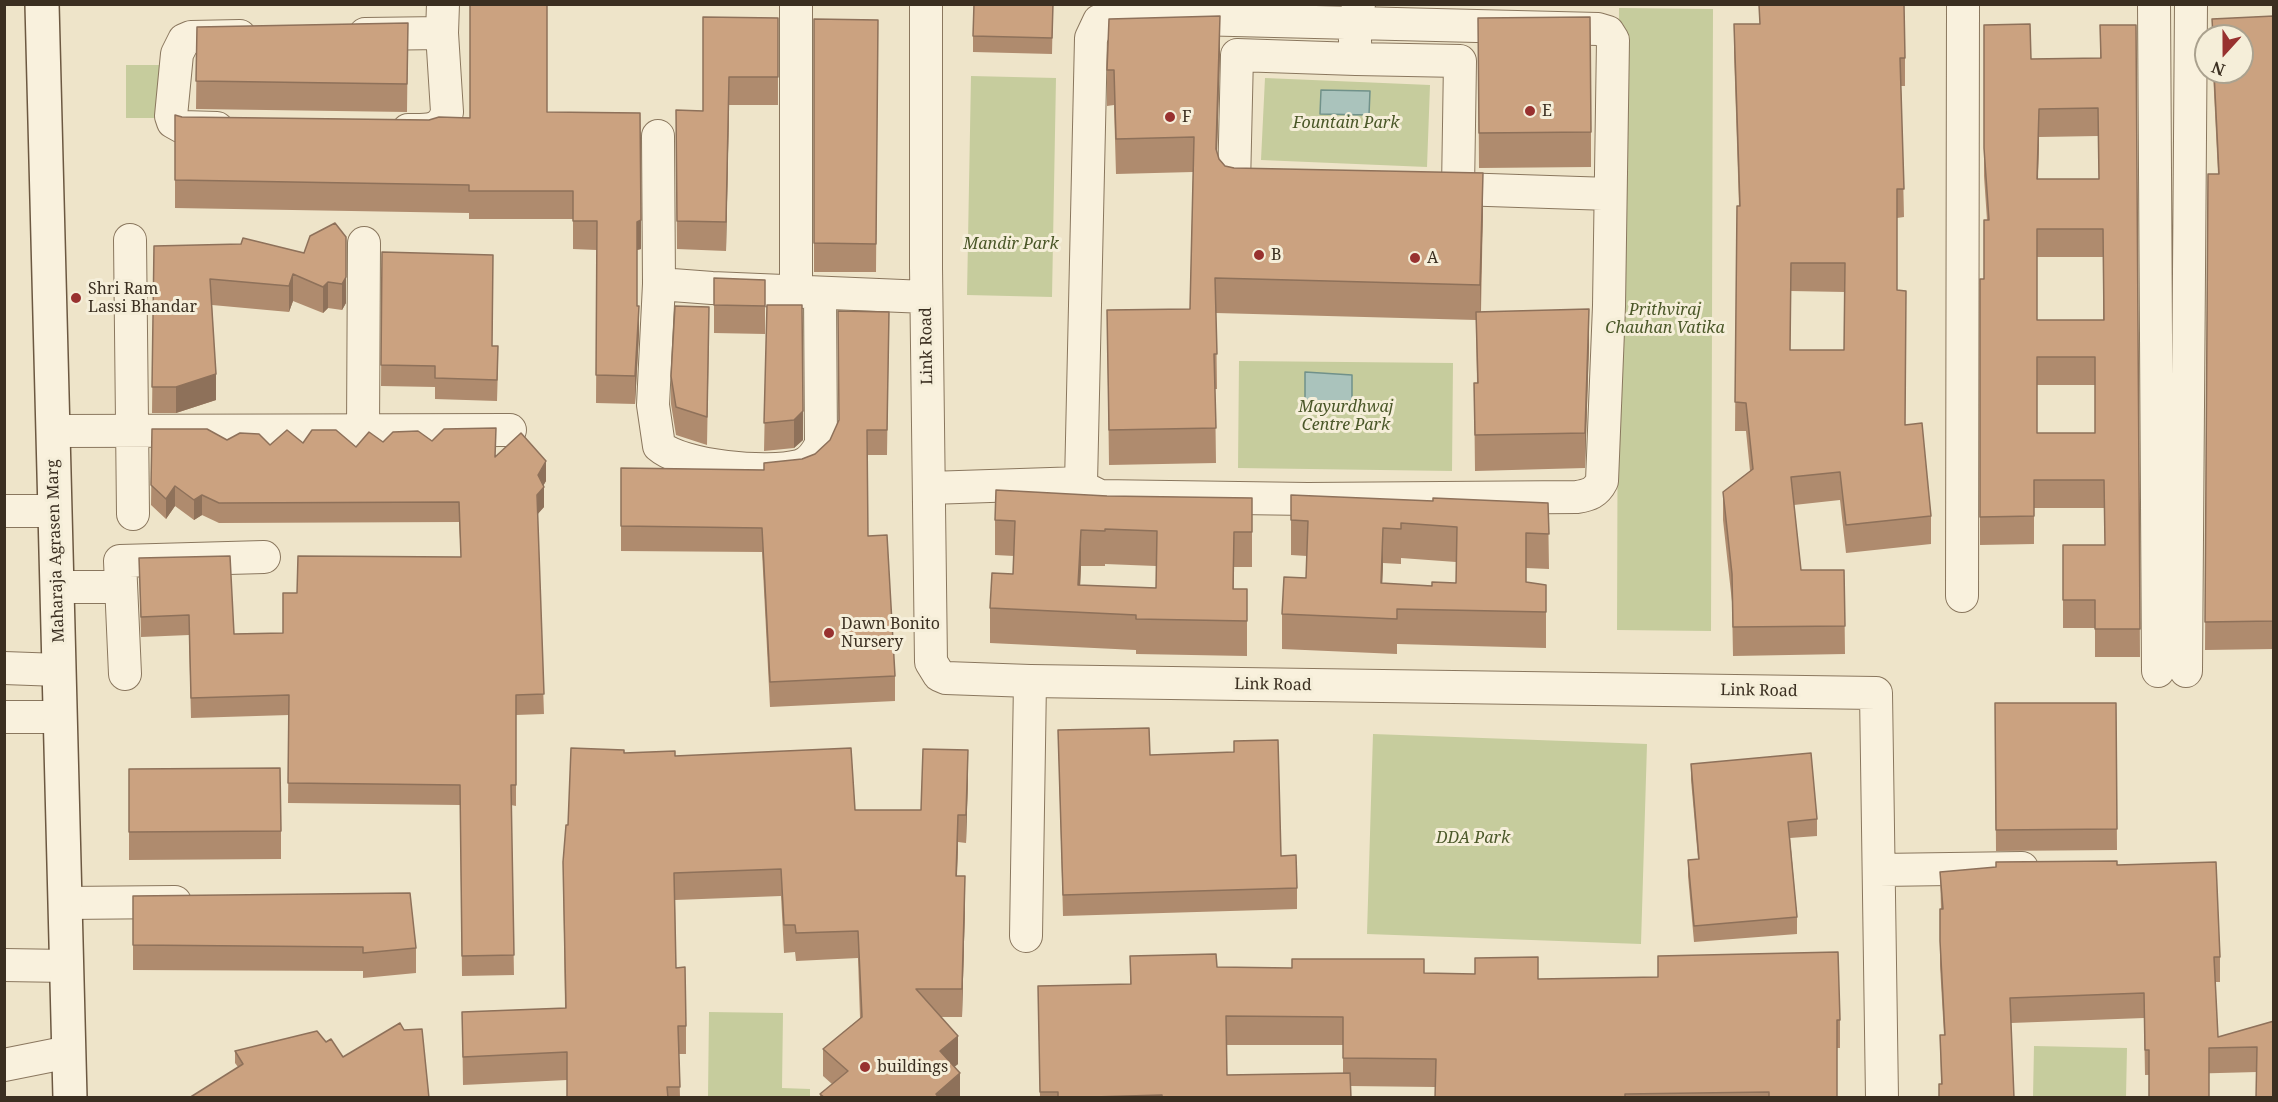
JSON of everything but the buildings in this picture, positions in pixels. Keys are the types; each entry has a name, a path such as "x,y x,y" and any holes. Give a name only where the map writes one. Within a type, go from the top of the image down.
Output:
{"street":[{"name":"Maharaja Agrasen Marg","path":"42,4 70,1098"},
{"path":"658,136 659,284 652,405 658,446 666,452 717,466 736,468 800,466 815,456 821,444 808,293 796,4"},
{"name":"Link Road","path":"926,4 926,297 932,662 939,675 946,678 1030,681 1876,693 1882,1098"},
{"path":"1962,596 1964,4"},
{"path":"2154,4 2172,671 2191,4"},
{"path":"1356,13 1356,59"},
{"path":"1356,13 1598,29 1608,32 1613,40 1609,306 1602,481 1599,488 1591,494 1577,497 1320,499 1100,496 1089,493 1081,483 1091,38 1099,21 1113,17 1356,13"},
{"path":"334,35 443,19 447,112 445,119 439,126 429,130 382,130"},
{"path":"241,128 182,127 173,122 171,116 177,54 184,40 191,37 263,36"},
{"path":"1293,186 1234,184 1237,55 1460,62 1458,189"},
{"path":"1399,188 1610,194"},
{"path":"130,240 133,514"},
{"path":"363,431 364,243"},
{"path":"659,284 926,297"},
{"path":"53,431 510,430"},
{"path":"929,488 1081,483"},
{"path":"4,511 55,511"},
{"path":"125,674 120,561 264,557"},
{"path":"58,587 121,587"},
{"path":"4,668 59,670"},
{"path":"1026,936 1030,681"},
{"path":"4,717 60,717"},
{"path":"1879,870 2055,868"},
{"path":"65,903 203,902"},
{"path":"4,965 67,966"},
{"path":"4,1065 69,1052"}],"green space":[{"name":"Prithviraj Chauhan Vatika","path":"1619,8 1713,9 1711,631 1617,630"},
{"path":"126,65 167,65 170,118 126,118"},
{"name":"Mandir Park","path":"971,76 1056,78 1052,297 967,295"},
{"name":"Fountain Park","path":"1265,78 1430,85 1427,167 1261,160"},
{"name":"Mayurdhwaj Centre Park","path":"1239,361 1453,363 1452,471 1238,468"},
{"name":"DDA Park","path":"1373,734 1647,744 1641,944 1367,934"},
{"path":"709,1012 783,1013 782,1088 810,1089 810,1097 708,1097"},
{"path":"2034,1046 2127,1048 2126,1097 2033,1097"}],"water":[{"path":"1321,90 1370,91 1369,115 1320,114"},
{"path":"1305,372 1352,375 1352,407 1305,405"}],"place":[{"name":"E","path":"1530,111"},
{"name":"F","path":"1170,117"},
{"name":"B","path":"1259,255"},
{"name":"A","path":"1415,258"},
{"name":"Shri Ram Lassi Bhandar","path":"76,298"},
{"name":"Dawn Bonito Nursery","path":"829,633"},
{"name":"buildings","path":"865,1067"}]}
